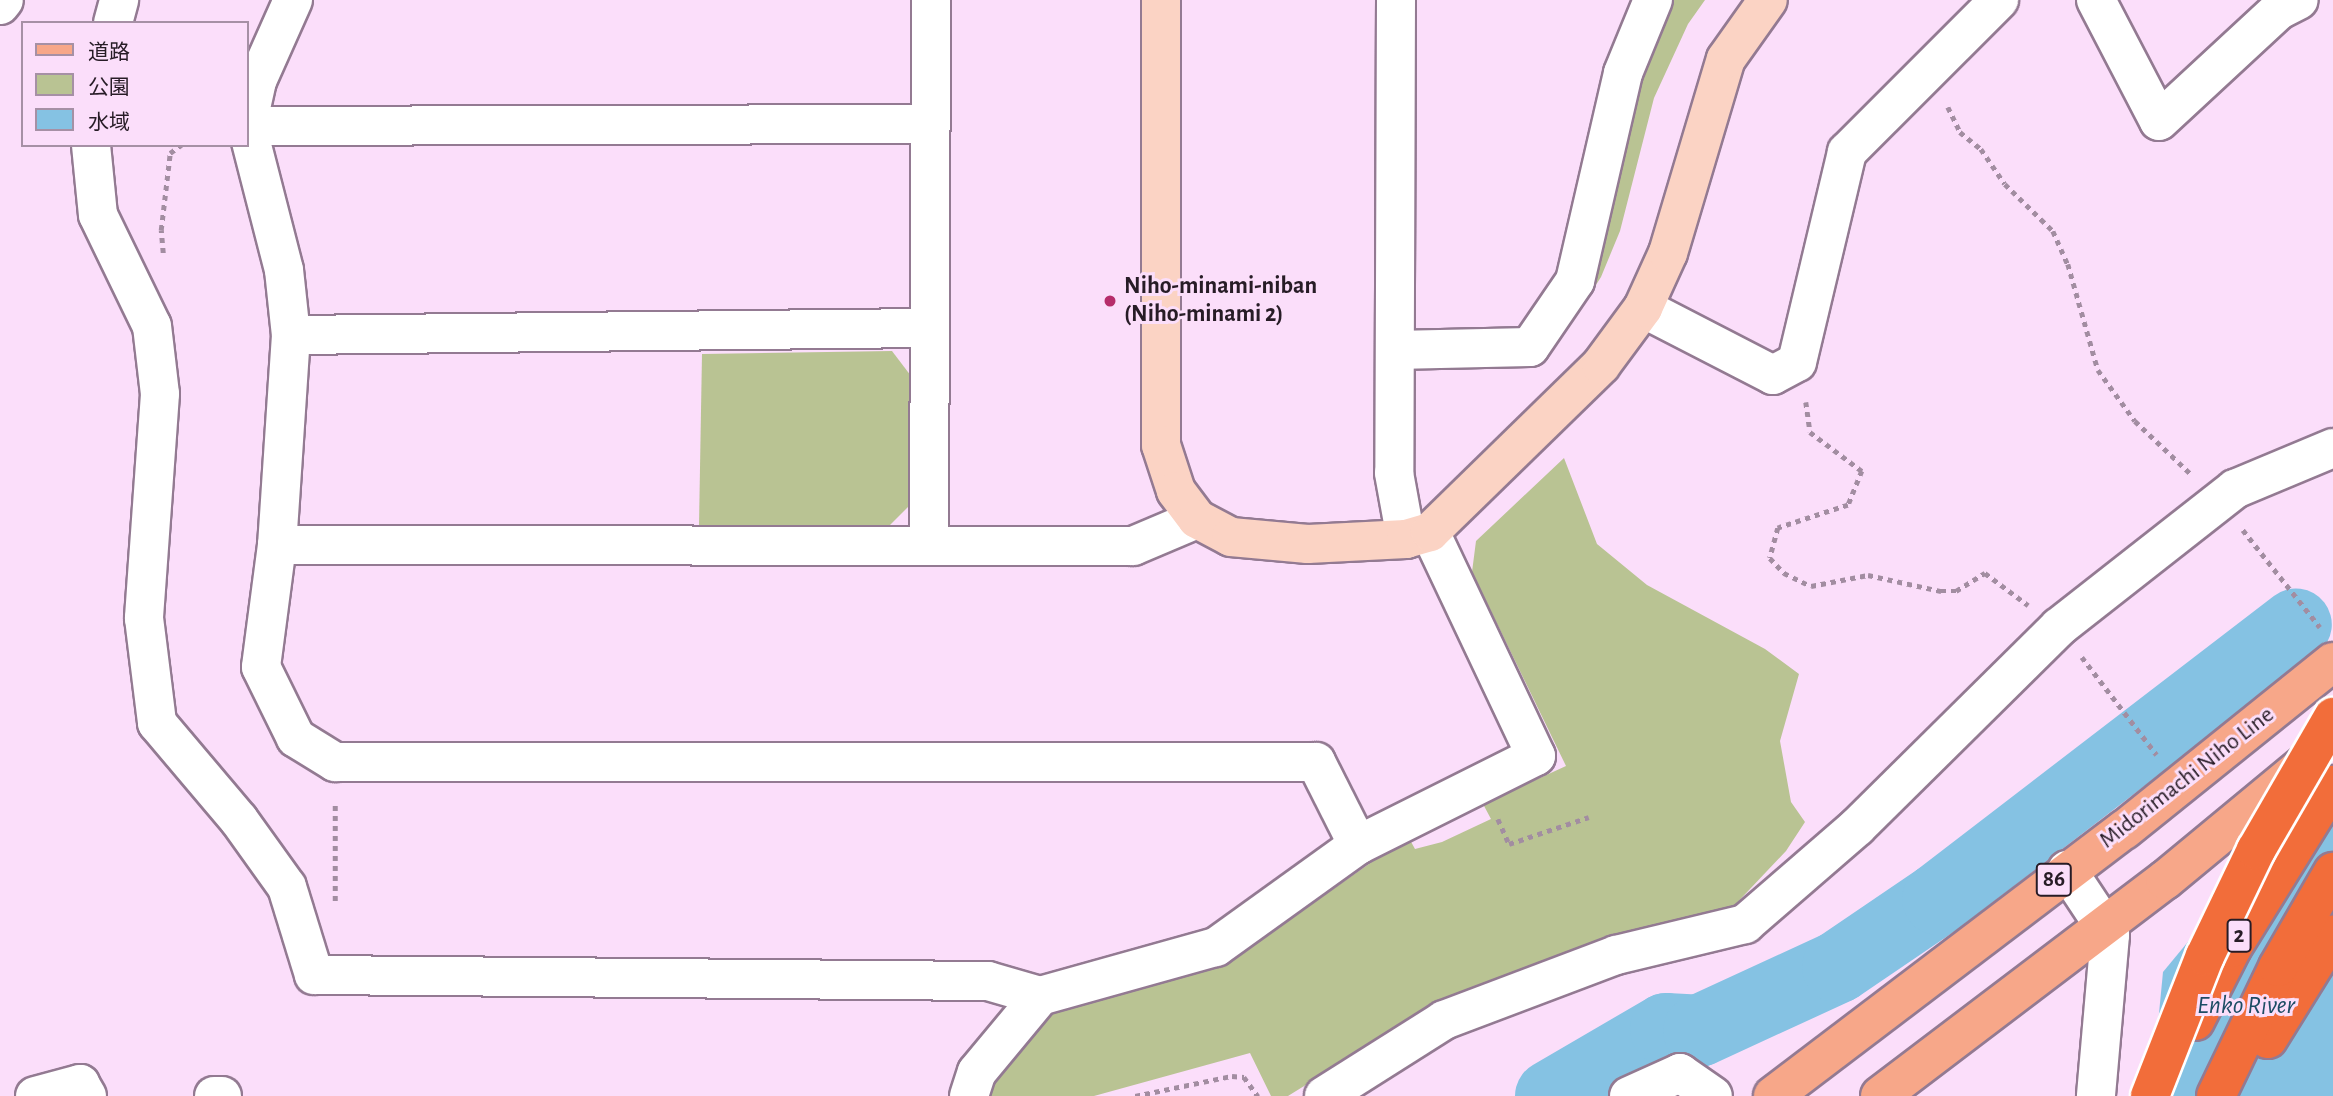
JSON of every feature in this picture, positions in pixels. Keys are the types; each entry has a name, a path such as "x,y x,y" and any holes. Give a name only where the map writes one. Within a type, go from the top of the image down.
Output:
{"highway":[{"path":"2150,1096 2205,956 2245,873 2333,717"},
{"name":"2","path":"2160,1096 2232,948 2333,785"},
{"name":"2","path":"2216,1096 2278,967 2333,872"},
{"path":"2237,1096 2333,934"}],"main road":[{"name":"Midorimachi Niho Line","path":"1773,1096 2067,870 2124,830 2329,648"},
{"path":"1896,1091 2105,922 2165,880 2333,741"}],"street":[{"path":"0,5 4,0"},
{"path":"114,21 119,0"},
{"path":"248,122 257,81 293,0"},
{"path":"929,545 931,0"},
{"path":"1161,0 1161,445 1176,491 1197,519 1231,537 1296,543 1418,536 1601,365 1643,308 1668,253 1726,59 1768,0"},
{"path":"91,147 98,215 152,326 160,394 144,618 157,723 239,820 287,887 314,975 988,981 1040,996 1216,947 1359,845 1536,756 1418,536 1394,473 1396,0"},
{"path":"1395,350 1530,347 1575,281 1623,72 1653,0"},
{"path":"1643,308 1773,375 1797,362 1847,152 1999,0"},
{"path":"2096,0 2159,121 2278,9 2299,0"},
{"path":"248,126 930,124"},
{"path":"248,130 284,271 291,335 277,545 261,667 296,738 335,762 1316,762 1359,845"},
{"path":"291,335 929,328"},
{"path":"1324,1096 1444,1020 1616,955 1745,924 1857,827 2059,627 2235,489 2333,448"},
{"path":"277,545 1133,546 1197,519"},
{"path":"2067,870 2105,922 2110,941 2096,1096"},
{"path":"969,1096 977,1072 1040,996"},
{"path":"1629,1096 1680,1073 1713,1096"},
{"path":"35,1096 80,1084 87,1096"},
{"path":"214,1096 222,1096"}],"path":[{"path":"1928,70 1960,132 2053,231 2068,264 2098,370 2136,421 2219,501 2329,648"},
{"path":"164,257 161,230 170,153 178,147"},
{"path":"1810,432 1862,471 1848,505 1778,528 1770,558 1784,573 1811,586 1868,575 1948,591 1985,573 2059,627 2154,751"},
{"path":"335,762 335,914"},
{"path":"1494,809 1509,844 1589,817"},
{"path":"1135,1096 1232,1076 1244,1077 1258,1096"}],"green space":[{"path":"1671,0 1705,0 1688,24 1654,98 1620,231 1601,277 1575,318 1535,359 1643,53"},
{"path":"892,351 911,376 910,505 889,526 699,526 702,354"},
{"path":"1564,458 1597,544 1647,585 1765,649 1799,674 1780,741 1791,802 1805,822 1786,851 1732,908 1441,1001 1288,1096 1271,1096 1250,1053 1094,1096 988,1096 1003,1062 1046,1016 1071,1003 1211,967 1240,954 1389,850 1410,840 1415,849 1442,842 1491,819 1483,804 1566,766 1472,572 1476,541"}],"water":[{"name":"Enko River","path":"2333,823 2333,1096 2151,1096 2163,972 2206,920"}],"waterway":[{"path":"1551,1096 1666,1029 1699,1031 1838,967 1938,899 2296,624"}],"place":[{"name":"Niho-minami-niban (Niho-minami 2)","path":"1110,301"}]}
